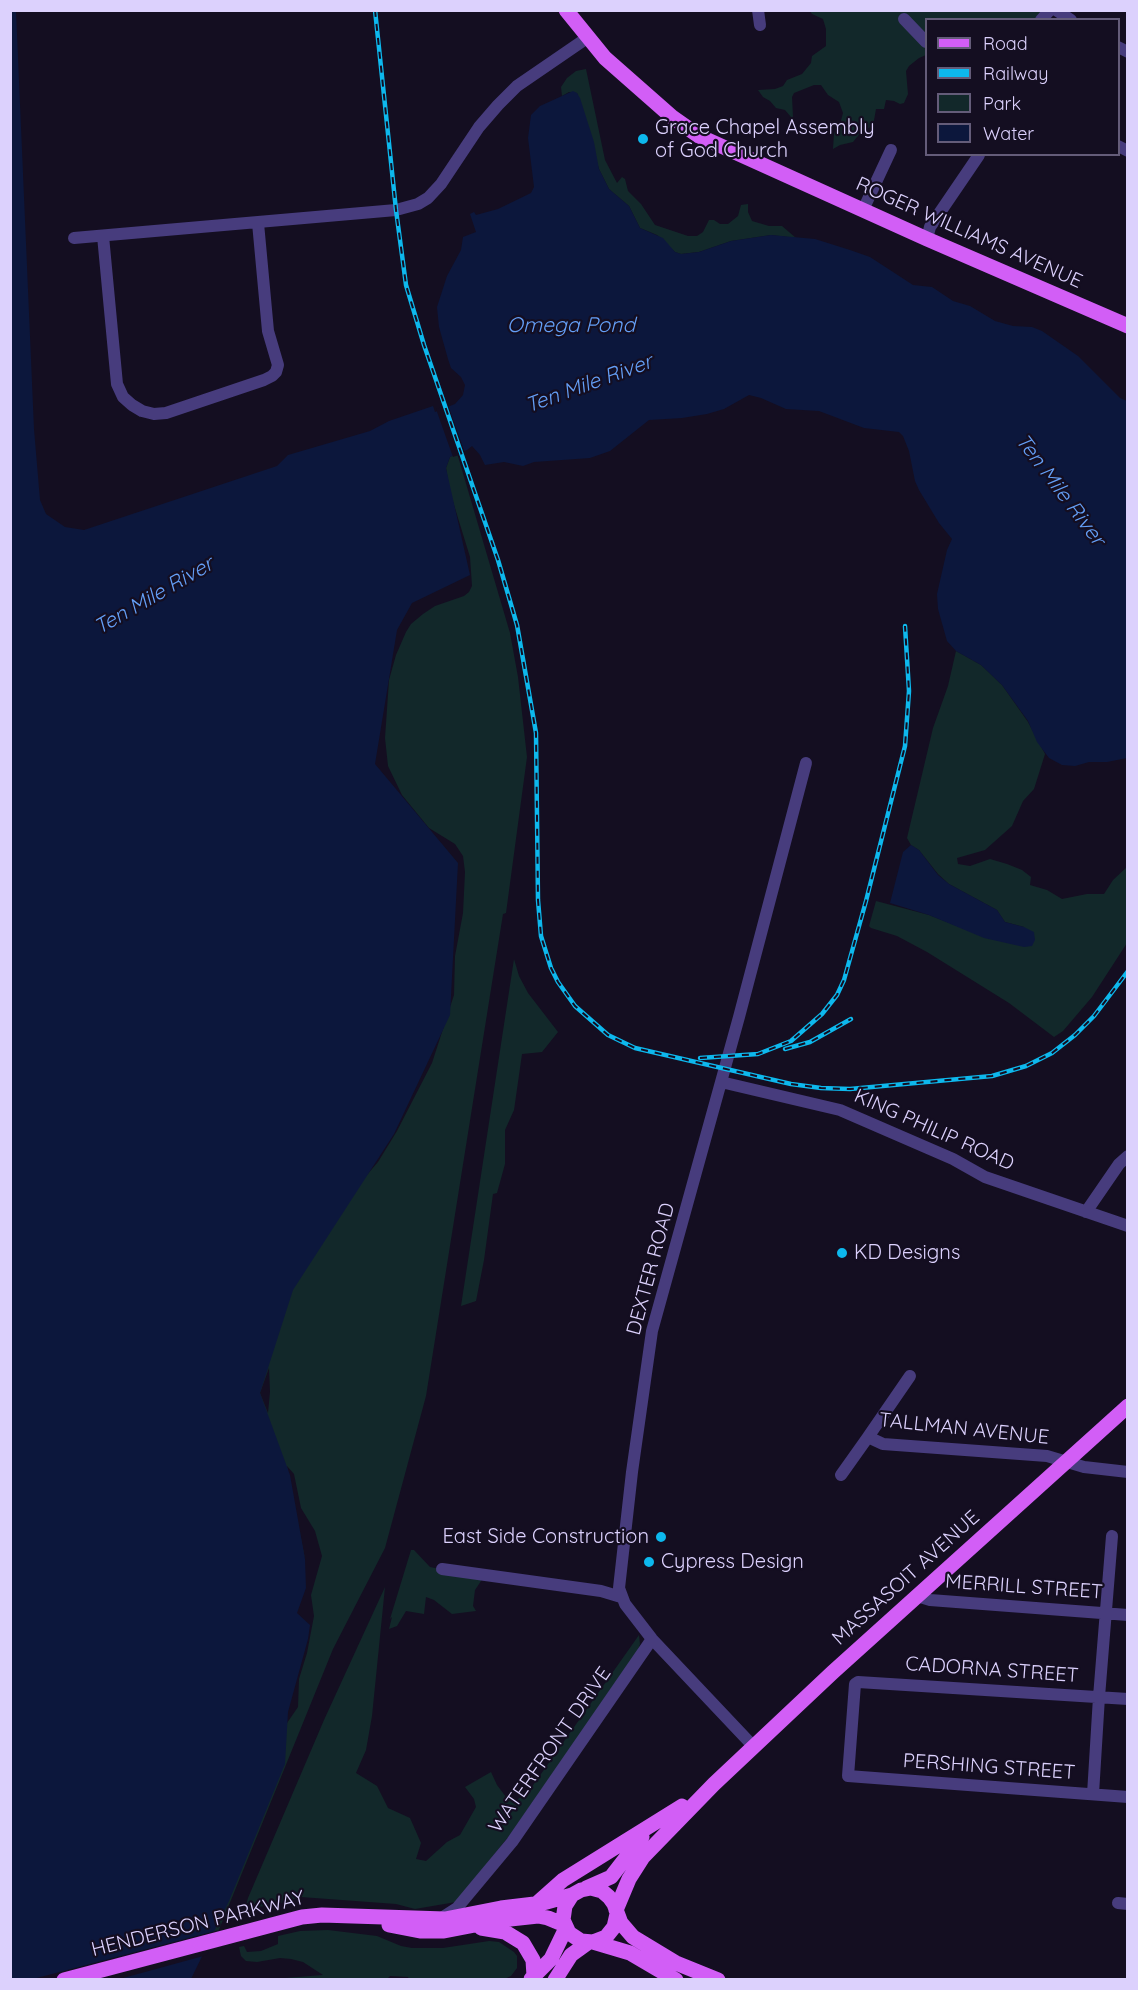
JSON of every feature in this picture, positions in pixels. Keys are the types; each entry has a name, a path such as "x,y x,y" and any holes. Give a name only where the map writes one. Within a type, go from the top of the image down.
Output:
{"main road":[{"name":"ROGER WILLIAMS AVENUE","path":"566,10 605,58 672,117 699,136 927,239 1128,326"},
{"name":"MASSASOIT AVENUE","path":"617,1912 629,1879 643,1857 714,1784 833,1672 1128,1406"},
{"name":"MASSASOIT AVENUE","path":"579,1892 611,1876 642,1837 714,1784"},
{"path":"536,1904 563,1880 682,1806"},
{"path":"532,1978 551,1959 565,1926 563,1910 567,1901 579,1892 595,1889 612,1900 626,1931 637,1940 676,1963 718,1980"},
{"name":"HENDERSON PARKWAY","path":"64,1980 302,1917 342,1915 454,1918 494,1909 536,1904 579,1892"},
{"path":"555,1980 574,1952 609,1934 614,1927 617,1912"},
{"name":"HENDERSON PARKWAY","path":"342,1915 412,1930 444,1931 501,1920 538,1916 565,1926 576,1938 630,1953 676,1980"},
{"path":"466,1928 499,1930 519,1939 532,1955 534,1964 532,1978"}],"street":[{"path":"758,10 760,25"},
{"path":"925,28 909,18 904,19 925,40"},
{"path":"74,238 396,210 418,204 428,198 441,184 479,127 517,86 587,38"},
{"path":"863,210 891,150"},
{"path":"927,239 930,227 978,156"},
{"path":"103,236 117,384 123,397 142,411 154,414 166,413 264,380 276,372 278,365 268,331 258,223"},
{"name":"DEXTER ROAD","path":"621,1597 619,1587 622,1557 652,1331 806,763"},
{"name":"KING PHILIP ROAD","path":"721,1082 840,1110 953,1159 980,1174 1128,1226"},
{"path":"1086,1212 1119,1164 1128,1156"},
{"path":"868,1437 910,1376"},
{"name":"TALLMAN AVENUE","path":"841,1475 868,1437 883,1444 1047,1456 1065,1462 1128,1472"},
{"path":"1094,1794 1112,1536"},
{"path":"442,1569 601,1591 621,1597 652,1639 754,1747"},
{"name":"MERRILL STREET","path":"917,1596 930,1600 1128,1615"},
{"name":"WATERFRONT DRIVE","path":"439,1919 457,1908 517,1836 652,1639"},
{"name":"CADORNA STREET","path":"848,1776 855,1684 864,1681 1128,1699"},
{"name":"PERSHING STREET","path":"848,1776 1128,1797"},
{"path":"480,1883 476,1895 477,1903 483,1908 494,1909"}],"green space":[{"path":"810,11 1062,11 1054,12 1046,18 925,18 925,55 909,66 906,71 908,94 904,103 886,100 884,109 876,109 873,126 862,131 853,142 833,149 834,133 839,128 843,113 839,102 828,95 821,85 814,85 794,93 792,97 793,117 785,110 776,108 758,90 775,89 783,86 787,80 802,74 811,63 812,56 826,46 826,29 823,19"},
{"path":"586,69 605,160 617,183 622,177 625,179 628,191 641,204 655,225 688,236 697,236 703,232 709,220 728,224 738,216 741,205 748,204 748,212 752,221 769,226 782,226 796,238 771,235 731,241 699,252 681,254 675,252 657,235 640,228 629,206 609,189 599,169 577,93 569,92 562,96 561,87 567,78 576,71"},
{"path":"457,453 510,633 518,677 527,757 506,913 503,914 426,1396 385,1548 333,1649 218,1932 207,1933 287,1723 298,1707 299,1679 314,1616 311,1595 322,1556 315,1531 301,1508 294,1474 287,1466 305,1559 242,1349 360,1183 378,1162 397,1131 432,1063 454,995 455,956 463,913 465,872 463,856 455,844 429,828 402,795 388,766 385,738 389,680 406,632 411,624 423,614 435,606 464,596 472,586 470,557 450,492 446,468 450,457","holes":["269,1368 268,1413 260,1393"]},
{"path":"956,651 981,665 1002,685 1028,722 1045,754 1034,789 1023,801 1012,826 985,850 957,858 958,864 970,866 990,859 1007,864 1022,870 1031,877 1030,885 1047,890 1062,899 1087,894 1104,894 1113,880 1127,867 1127,943 1092,997 1063,1031 1054,1037 1009,1003 927,952 897,936 869,926 876,901 929,915 965,929 1024,927 1005,922 997,910 949,884 907,838 933,728 948,686"},
{"path":"514,959 519,976 528,993 558,1032 542,1052 522,1054 514,1110 505,1130 505,1164 497,1193 493,1194 476,1301 461,1306"},
{"path":"411,1550 414,1550 430,1567 483,1578 475,1590 473,1606 476,1611 452,1614 434,1600 426,1597 424,1614 406,1611 397,1626 389,1629"},
{"path":"385,1587 372,1716 366,1750 356,1773 377,1786 388,1808 410,1818 421,1843 416,1859 426,1861 447,1842 460,1835 476,1807 474,1799 465,1787 491,1772 506,1797 513,1800 518,1799 529,1791 639,1635 640,1644 512,1832 456,1902 415,1909 396,1904 301,1897 271,1906 249,1907 246,1905 248,1898 324,1720"},
{"path":"328,1930 377,1936 412,1948 443,1948 489,1941 499,1942 517,1956 517,1968 511,1976 504,1979 409,1979 408,1977 390,1976 387,1979 272,1979 323,1975 303,1962 291,1959 280,1958 257,1962 246,1961 241,1956 239,1947 244,1946 247,1952 261,1951 278,1944 278,1936 300,1931"}],"water":[{"path":"11,11 16,11 34,429 40,500 46,514 65,527 84,530 277,466 288,455 370,431 389,421 433,406 435,412 455,404 463,395 465,385 461,377 451,368 439,327 437,307 447,276 461,250 463,237 476,232 470,214 474,212 476,215 498,209 531,193 534,187 528,138 531,115 540,106 573,91 580,98 594,142 599,169 609,189 629,206 640,228 663,238 675,252 681,254 699,252 731,241 771,235 815,239 850,250 870,257 913,285 932,287 953,301 970,306 995,321 1013,326 1032,327 1042,331 1078,356 1120,398 1127,401 1127,758 1107,762 1089,762 1075,766 1062,765 1049,758 1037,742 1028,721 1002,685 981,665 956,651 947,641 938,609 937,594 947,550 952,539 939,523 919,490 909,451 899,432 864,428 819,411 786,409 749,395 724,409 707,414 649,420 610,451 590,458 534,462 523,466 504,462 485,465 472,446 450,457 446,468 470,575 412,603 397,630 375,764 458,863 450,1015 394,1134 293,1290 260,1393 290,1475 305,1559 306,1588 297,1613 310,1625 288,1712 285,1764 229,1901 191,1979 11,1980"},
{"path":"911,845 919,850 938,875 949,884 997,910 1005,922 1034,932 1035,940 1032,946 1024,947 984,938 929,915 890,903 903,852"}],"pier":[{"path":"448,405 465,453 453,457 436,409"},
{"path":"219,1930 207,1955 116,1980 33,1979"}],"railway":[{"path":"375,10 406,285 424,345 498,560 517,625 536,733 538,900 541,936 551,968 575,1006 608,1035 635,1048 791,1084 850,1089 992,1076 1026,1066 1052,1053 1075,1035 1094,1016 1128,971"},
{"path":"700,1058 758,1054 791,1041 822,1014 837,995 844,980 866,901 905,746 909,691 905,626"},
{"path":"785,1049 810,1042 851,1019"}],"place":[{"name":"Grace Chapel Assembly of God Church","path":"643,139"},
{"name":"KD Designs","path":"842,1253"},
{"name":"East Side Construction","path":"661,1537"},
{"name":"Cypress Design","path":"649,1562"}],"water label":[{"name":"Omega Pond","path":"571,326"},
{"name":"Ten Mile River","path":"589,384"},
{"name":"Ten Mile River","path":"1060,490"},
{"name":"Ten Mile River","path":"154,596"}]}
